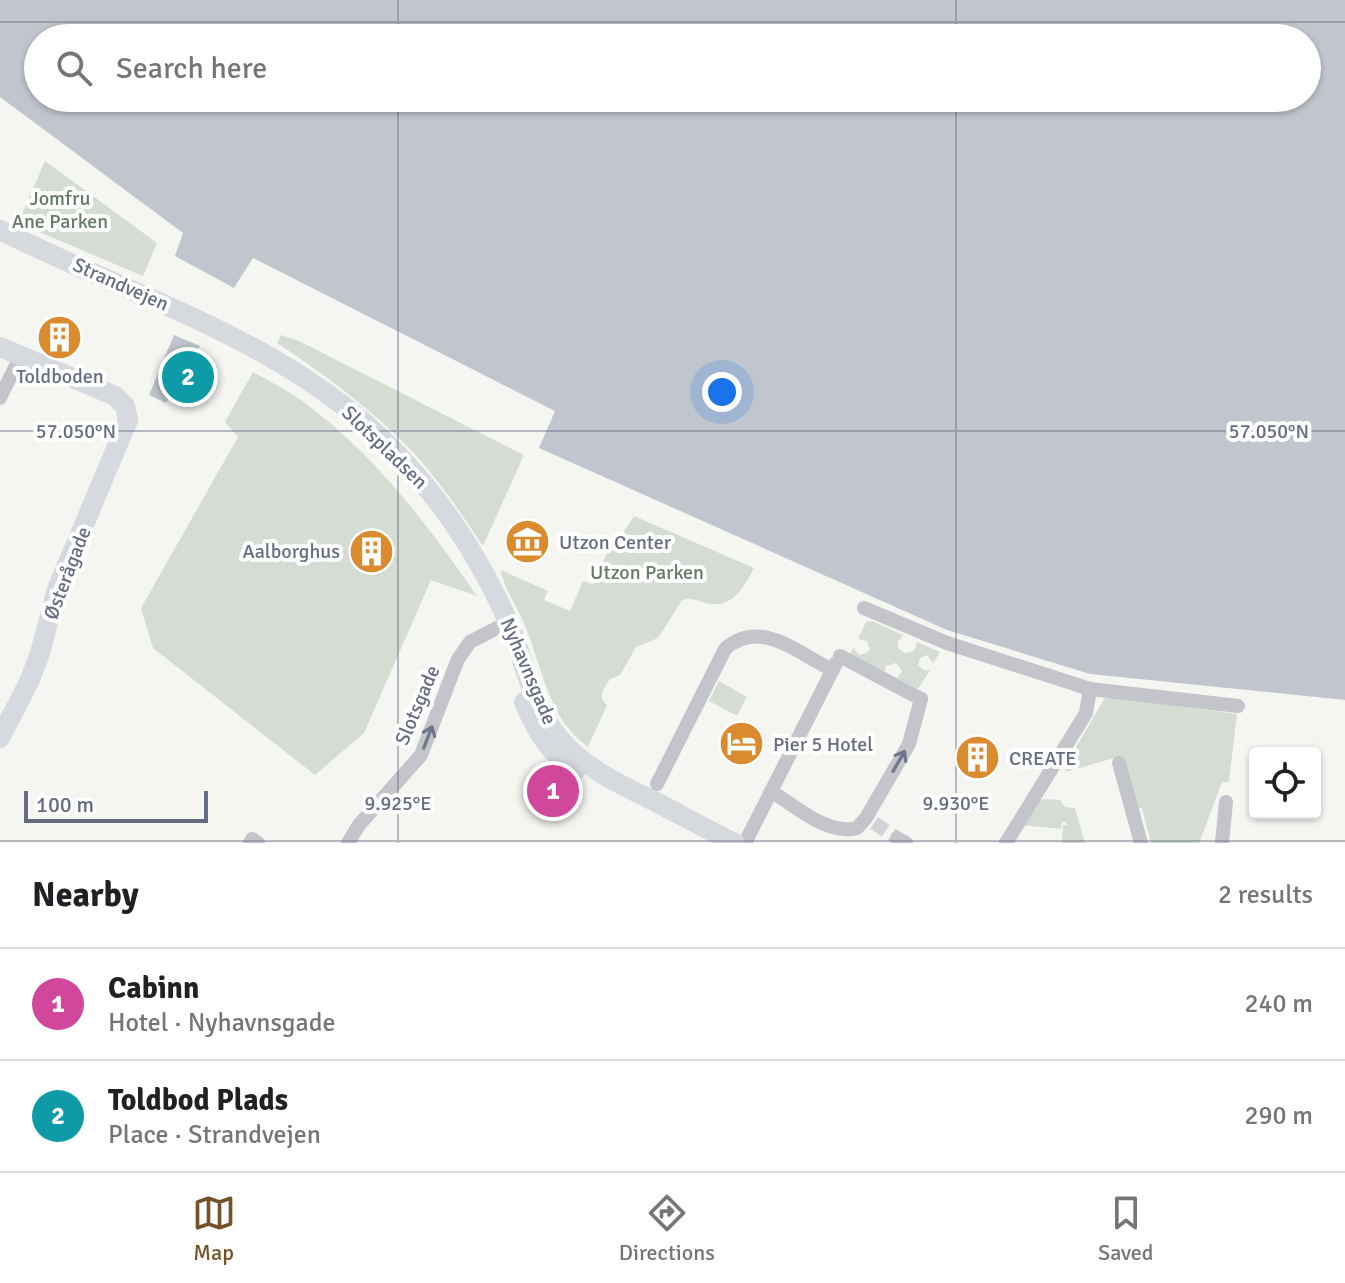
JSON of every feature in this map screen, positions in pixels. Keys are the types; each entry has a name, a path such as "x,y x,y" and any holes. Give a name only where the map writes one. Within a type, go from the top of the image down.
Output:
{"main road":[{"name":"Strandvejen","path":"0,230 156,299 237,345"},
{"name":"Strandvejen","path":"0,245 237,345"},
{"name":"Slotspladsen","path":"237,345 323,405 379,452 434,515 488,593"},
{"path":"0,347 21,355"},
{"name":"Østerågade","path":"0,738 29,682 57,589 127,424 125,406 115,396 21,355"},
{"name":"Nyhavnsgade","path":"488,593 497,628 535,729 548,748 573,770 598,785 709,843"},
{"name":"Nyhavnsgade","path":"488,593 509,623 540,708 558,738 603,776 735,843"}],"street":[{"path":"0,398 21,355"},
{"path":"864,608 947,643 1090,689 1238,706"},
{"name":"Slotsgade","path":"348,843 359,825 421,755 458,659 470,642 497,628"},
{"path":"657,784 725,649 745,636 769,637 839,658 921,699 909,744 870,820 857,828 839,829 771,791"},
{"path":"745,843 839,658"},
{"path":"1006,843 1086,713 1090,689"},
{"path":"1119,763 1141,843"},
{"path":"1222,843 1226,802"}],"green space":[{"name":"Jomfru Ane Parken","path":"45,161 157,243 143,276 18,223"},
{"path":"281,335 299,341 524,455 483,546 456,506 404,443 343,390 277,343"},
{"path":"253,372 301,400 375,466 418,515 477,596 431,580 364,733 315,775 153,648 141,608 238,437 225,422"},
{"name":"Utzon Parken","path":"634,516 754,568 732,599 718,604 682,600 658,638 636,647 620,675 610,679 604,689 602,699 607,705 588,747 574,735 554,706 501,570 548,591 544,600 570,611 583,581 593,585 616,533 622,535"},
{"path":"872,621 903,635 898,648 905,653 914,651 917,642 940,652 933,663 927,655 920,658 918,666 926,671 931,669 918,689 897,678 902,671 896,663 886,666 885,672 850,655 853,648 859,655 870,649 867,641 858,639 866,622"},
{"path":"719,681 747,697 737,716 709,701"},
{"path":"1106,696 1237,714 1229,782 1222,782 1199,843 1151,843 1142,808 1137,809 1121,756 1065,772 1071,761 1069,759"},
{"path":"1040,800 1060,800 1065,807 1075,808 1085,843 1062,843 1066,822 1062,822 1061,829 1022,825 1025,819 1029,819 1030,809 1034,811"}],"shaded area":[{"path":"0,0 1345,0 1345,700 1090,674 947,630 539,448 555,411 253,258 234,288 175,256 183,233 0,97"},
{"path":"174,335 200,346 166,403 149,395"}],"tunnel":[{"path":"874,823 897,838"}],"place":[{"name":"Toldboden","path":"60,337"},
{"name":"Toldbod Plads","path":"188,377"},
{"name":"Utzon Center","path":"528,542"},
{"name":"Aalborghus","path":"371,551"},
{"name":"Pier 5 Hotel","path":"742,744"},
{"name":"CREATE","path":"978,758"},
{"name":"Cabinn","path":"553,791"}]}
